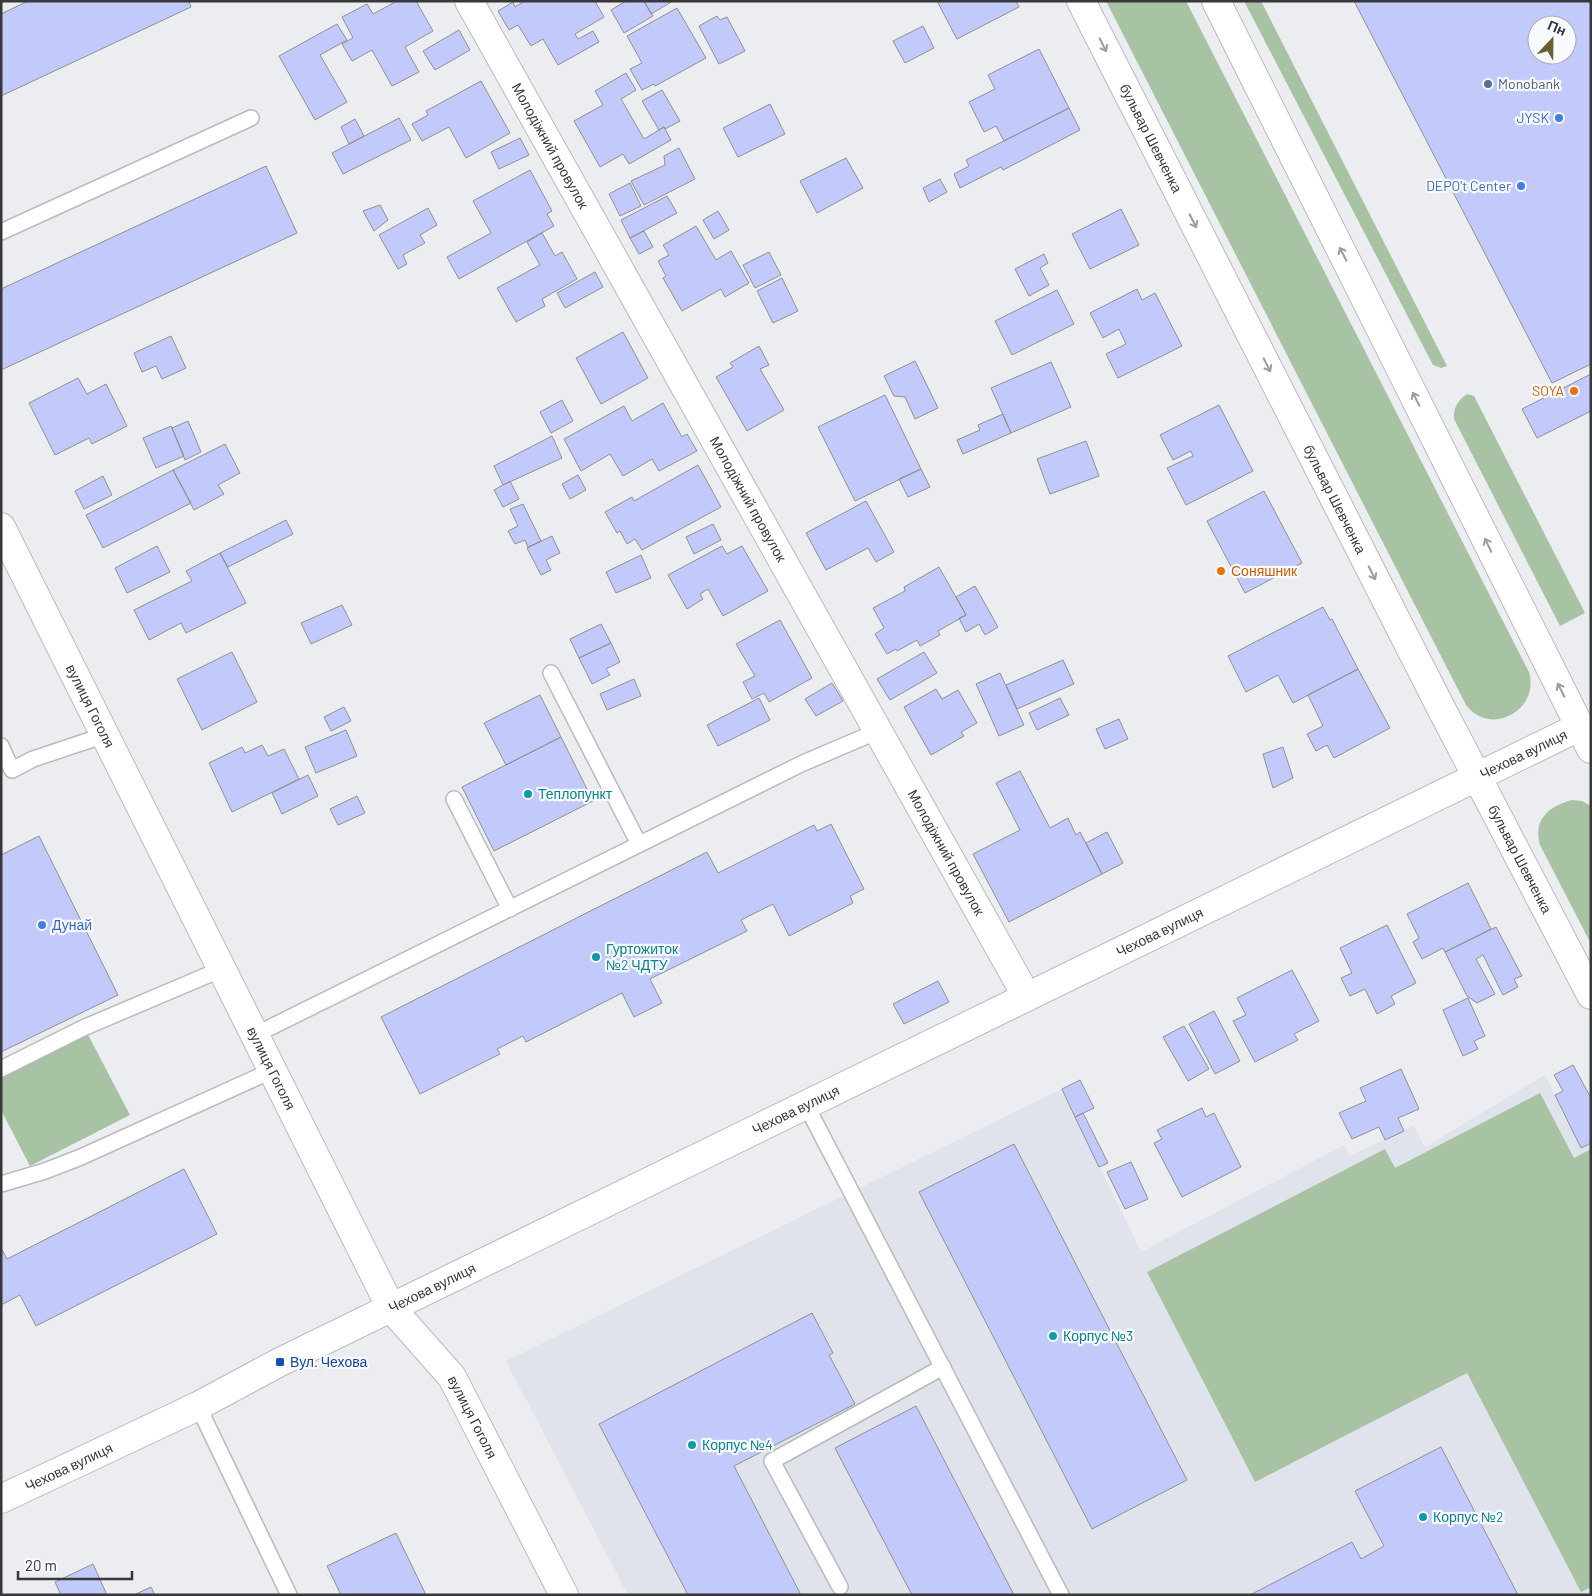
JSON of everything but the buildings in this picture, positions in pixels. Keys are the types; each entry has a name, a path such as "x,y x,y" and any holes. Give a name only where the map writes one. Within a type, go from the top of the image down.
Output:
{"street":[{"name":"Молодіжний провулок","path":"469,1 1027,997"},
{"name":"бульвар Шевченка","path":"1081,1 1477,777 1591,995"},
{"path":"1216,1 1587,732"},
{"name":"вулиця Гоголя","path":"1,527 391,1308 452,1377 564,1595"},
{"name":"Чехова вулиця","path":"1,1499 198,1406 280,1362 1477,777 1587,732"}],"lane":[{"path":"1,232 251,118"},
{"path":"551,673 639,844"},
{"path":"254,1035 801,764 878,731"},
{"path":"1,746 12,770 33,759 105,735"},
{"path":"454,799 510,909"},
{"path":"1,1069 83,1028 222,969"},
{"path":"1,1184 45,1171 81,1157 272,1071"},
{"path":"806,1105 1061,1595"},
{"path":"840,1587 772,1460 943,1367"},
{"path":"198,1406 289,1595"}],"shaded area":[{"path":"1545,1075 1581,1147 1591,1143 1591,1595 628,1595 506,1361 1062,1089 1141,1252 1344,1145 1350,1156 1413,1126 1425,1147"}],"green space":[{"path":"1106,1 1186,1 1529,672 1530,686 1527,698 1520,708 1511,715 1499,719 1488,719 1476,714 1466,705"},
{"path":"1244,1 1261,1 1447,366 1441,368 1433,365"},
{"path":"1467,394 1474,396 1585,613 1560,626 1454,419 1454,411 1457,405"},
{"path":"1571,800 1582,801 1591,806 1591,944 1540,845 1538,836 1544,816 1555,806"},
{"path":"84,1027 130,1115 30,1166 1,1110 1,1069"},
{"path":"1540,1093 1574,1158 1591,1149 1591,1587 1581,1592 1467,1373 1255,1482 1147,1272 1385,1149 1395,1168"}],"place":[{"name":"Monobank","path":"1488,84"},
{"name":"JYSK","path":"1559,118"},
{"name":"DEPO't Center","path":"1521,186"},
{"name":"SOYA","path":"1574,391"},
{"name":"Соняшник","path":"1221,571"},
{"name":"Теплопункт","path":"528,794"},
{"name":"Дунай","path":"42,925"},
{"name":"Гуртожиток №2 ЧДТУ","path":"596,957"},
{"name":"Корпус №3","path":"1053,1336"},
{"name":"Вул. Чехова","path":"280,1362"},
{"name":"Корпус №4","path":"692,1445"},
{"name":"Корпус №2","path":"1423,1517"}]}
